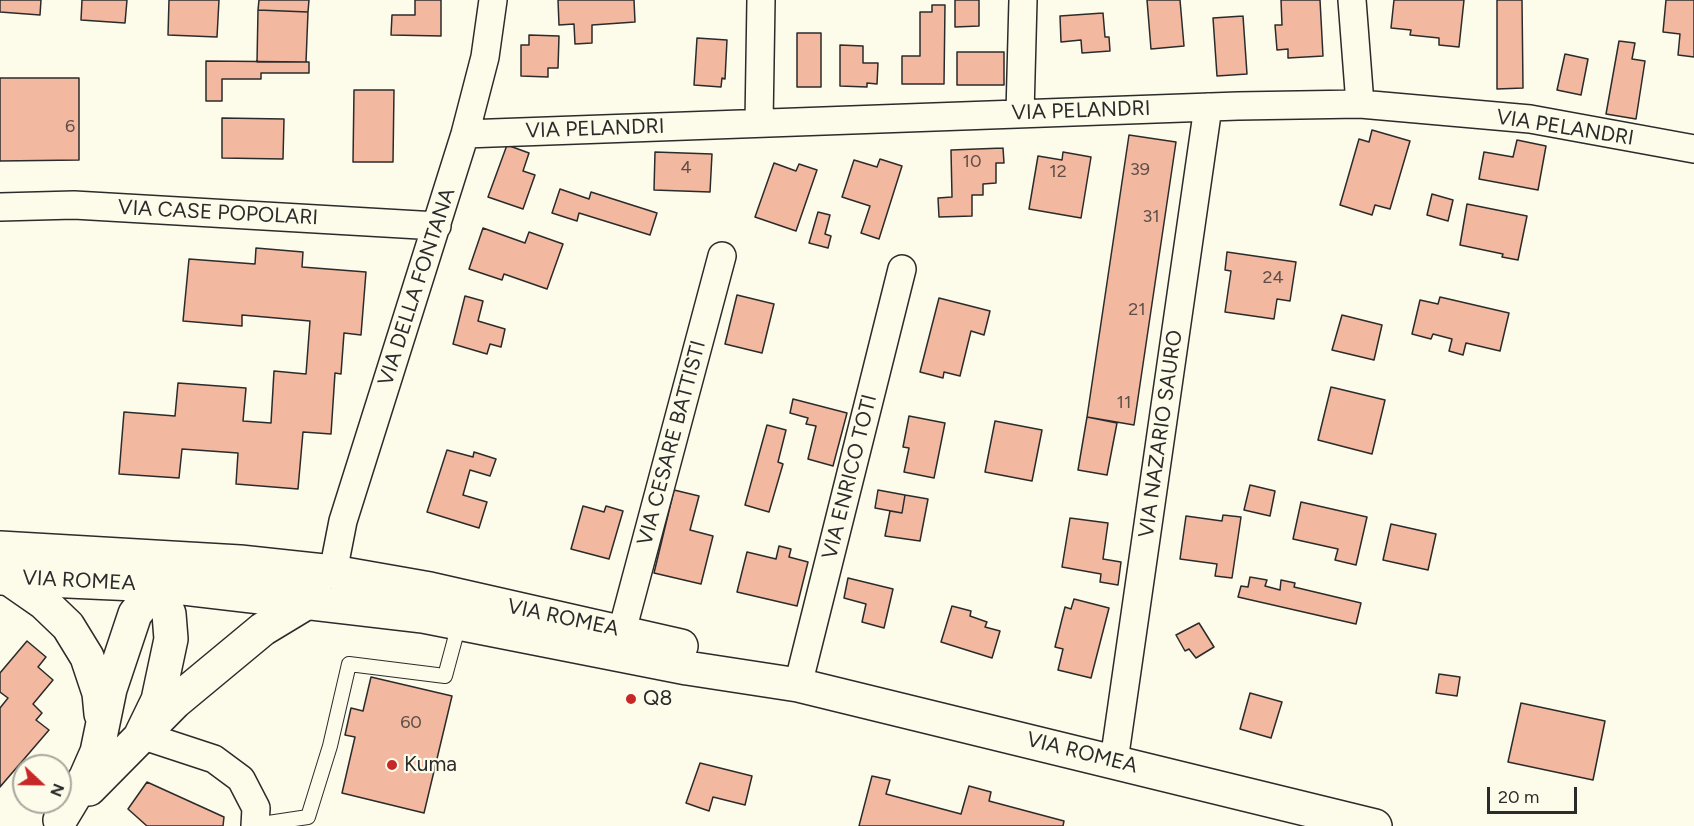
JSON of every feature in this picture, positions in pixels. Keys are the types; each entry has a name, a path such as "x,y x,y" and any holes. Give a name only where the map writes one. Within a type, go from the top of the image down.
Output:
{"main road":[{"name":"VIA ROMEA","path":"3,568 111,553 285,566 333,572 430,589 622,630 686,647 793,684"},
{"name":"VIA ROMEA","path":"111,553 158,585"},
{"name":"VIA ROMEA","path":"158,585 174,575 233,575 285,566"},
{"name":"VIA ROMEA","path":"3,568 396,612 687,668 793,684 1375,826"},
{"path":"3,568 68,626 87,657 99,693 103,726"},
{"name":"VIA ROMEA","path":"217,591 309,584 333,572"},
{"name":"VIA ROMEA","path":"333,572 350,590 379,597 396,612"},
{"path":"58,823 141,735 226,658 263,629 306,603 333,572"},
{"path":"58,823 86,777 97,752 110,688 135,614 158,585"},
{"path":"141,735 158,700 171,639 169,614 158,585"}],"street":[{"name":"VIA DELLA FONTANA","path":"333,572 343,521 465,134 485,57 493,0"},
{"path":"759,123 761,0"},
{"path":"1020,114 1023,0"},
{"path":"1352,0 1360,104"},
{"name":"VIA PELANDRI","path":"465,134 1208,107 1360,104 1530,119 1694,149"},
{"name":"VIA NAZARIO SAURO","path":"1114,761 1208,107"},
{"name":"VIA CASE POPOLARI","path":"0,207 74,205 437,226"},
{"name":"VIA CESARE BATTISTI","path":"622,630 722,256"},
{"name":"VIA ENRICO TOTI","path":"793,684 902,269"},
{"path":"141,735 214,759 241,779 256,808 255,825"}],"lane":[{"path":"255,825 308,817 330,746 350,664 445,676 459,624"}],"building":[{"path":"0,0 41,0 40,15 0,12"},
{"path":"82,0 127,0 125,23 81,20"},
{"path":"169,0 219,0 217,37 168,35"},
{"path":"259,0 309,0 308,12 258,10"},
{"path":"415,0 441,0 441,36 391,35 392,15 415,15"},
{"path":"558,0 634,0 635,22 592,25 592,43 575,44 574,24 559,25"},
{"path":"955,0 979,0 979,26 955,27"},
{"path":"1147,0 1180,0 1184,46 1151,49"},
{"path":"1281,0 1320,0 1323,56 1288,58 1288,49 1277,50 1275,25 1282,25"},
{"path":"1394,0 1464,0 1459,47 1439,45 1439,38 1410,35 1411,30 1391,28"},
{"path":"1497,0 1522,0 1523,88 1497,89"},
{"path":"1666,0 1694,0 1694,57 1678,55 1680,34 1663,32"},
{"path":"932,5 945,5 944,84 902,84 902,56 920,56 920,12 932,12"},
{"path":"258,10 308,12 306,62 257,62"},
{"path":"1103,13 1105,37 1109,37 1110,51 1082,53 1081,40 1061,42 1060,16"},
{"path":"1243,16 1247,74 1217,76 1213,18"},
{"path":"797,33 821,33 821,87 797,87"},
{"path":"529,35 559,36 558,68 548,68 548,77 521,76 521,45 529,45"},
{"path":"697,38 727,40 725,79 722,78 721,87 694,85"},
{"path":"1619,41 1635,43 1632,59 1645,61 1636,119 1606,114"},
{"path":"840,45 863,46 863,63 878,63 877,84 867,83 867,87 840,86"},
{"path":"957,52 1004,52 1004,85 957,85"},
{"path":"1565,54 1588,59 1581,95 1557,90"},
{"path":"206,61 309,62 309,73 261,73 261,79 222,79 222,101 206,101"},
{"path":"0,78 79,78 79,160 0,161"},
{"path":"354,90 394,90 393,162 353,162"},
{"path":"222,118 284,119 283,159 222,158"},
{"path":"1372,130 1410,141 1390,209 1375,205 1372,215 1340,205 1359,139 1369,142"},
{"path":"1129,135 1176,142 1134,425 1087,417"},
{"path":"1517,140 1546,146 1538,190 1479,179 1484,152 1513,157"},
{"path":"507,145 529,153 523,171 535,175 523,209 488,197"},
{"path":"1003,148 1004,163 996,163 996,183 983,184 983,195 972,195 972,216 939,217 938,198 952,197 951,150"},
{"path":"655,152 712,154 710,192 654,190"},
{"path":"1063,152 1091,157 1081,218 1029,209 1038,156 1062,160"},
{"path":"880,159 902,166 879,239 861,233 870,206 842,197 854,160 877,167"},
{"path":"774,163 796,171 799,164 817,170 796,231 755,217"},
{"path":"560,189 589,199 591,192 657,213 650,235 579,213 577,221 552,213"},
{"path":"1432,194 1453,200 1448,221 1427,215"},
{"path":"1467,204 1527,216 1518,260 1502,257 1503,254 1460,245"},
{"path":"818,212 830,215 825,234 831,236 828,248 809,243"},
{"path":"483,228 525,243 529,232 563,244 547,289 504,274 502,280 469,269"},
{"path":"256,248 303,252 302,267 366,272 361,335 344,333 341,374 335,373 331,434 303,432 298,489 236,484 238,453 182,449 179,478 119,474 124,412 175,416 178,383 246,388 243,421 271,423 274,371 306,374 310,321 242,315 242,326 183,321 189,259 255,264"},
{"path":"1227,252 1296,262 1290,301 1277,299 1274,319 1225,312 1231,271 1225,270"},
{"path":"737,295 774,304 762,353 725,344"},
{"path":"465,296 483,301 478,321 505,329 501,347 490,344 487,354 453,344"},
{"path":"1440,297 1509,313 1500,351 1466,343 1463,355 1449,351 1452,339 1433,334 1431,339 1412,334 1420,300 1438,304"},
{"path":"939,298 990,311 984,335 971,331 960,376 944,372 943,378 920,372"},
{"path":"1342,315 1382,325 1374,360 1332,350"},
{"path":"1331,387 1385,400 1372,454 1318,440"},
{"path":"793,399 847,413 833,466 808,459 816,426 806,424 808,418 790,413"},
{"path":"909,416 945,423 934,478 904,472 909,448 903,447"},
{"path":"1087,417 1117,423 1107,475 1078,470"},
{"path":"995,421 1042,430 1032,481 985,472"},
{"path":"767,425 786,430 778,462 783,464 769,512 745,505"},
{"path":"447,450 473,457 474,452 496,459 490,476 470,470 463,495 487,502 479,528 427,512"},
{"path":"1250,485 1275,491 1270,516 1244,510"},
{"path":"674,490 699,496 690,530 713,536 701,584 654,573"},
{"path":"878,490 905,495 902,513 875,508"},
{"path":"905,495 928,499 920,541 885,536 890,511 902,513"},
{"path":"1301,502 1367,517 1356,565 1335,560 1338,549 1293,539"},
{"path":"583,506 604,512 606,506 623,511 609,559 571,549"},
{"path":"1223,515 1241,517 1232,578 1215,576 1217,564 1180,559 1186,516 1222,521"},
{"path":"1070,518 1108,523 1103,559 1121,562 1118,585 1100,582 1101,574 1062,567"},
{"path":"1391,524 1436,534 1428,570 1383,560"},
{"path":"779,546 791,549 789,557 808,562 797,606 737,592 747,552 776,559"},
{"path":"1250,577 1267,580 1265,586 1280,590 1281,580 1295,583 1294,587 1361,603 1356,624 1238,597 1241,586 1248,587"},
{"path":"848,578 893,589 884,628 862,622 866,604 844,598"},
{"path":"1074,599 1109,608 1091,678 1058,670 1063,649 1055,647 1065,607 1071,609"},
{"path":"952,606 971,611 970,616 987,622 985,627 1000,631 992,658 941,642"},
{"path":"1199,623 1214,647 1196,658 1189,649 1185,651 1176,635"},
{"path":"27,641 46,657 38,667 53,680 33,704 42,713 36,720 49,730 28,754 12,754 12,773 0,787 0,708 8,698 0,692 0,673"},
{"path":"1439,674 1460,677 1457,696 1436,693"},
{"name":"Kuma","path":"371,677 452,696 424,813 342,793 355,737 345,735 351,708 363,711"},
{"path":"1250,693 1282,702 1271,738 1240,729"},
{"path":"1521,703 1605,721 1593,780 1508,762"},
{"path":"700,763 752,776 745,805 713,797 709,811 686,803"},
{"path":"872,776 890,780 886,794 961,814 969,786 991,792 989,801 1064,821 1063,826 859,826"},
{"path":"147,782 224,817 223,826 147,826 128,809"}],"place":[{"name":"Q8","path":"631,699"},
{"name":"Kuma","path":"392,765"}]}
